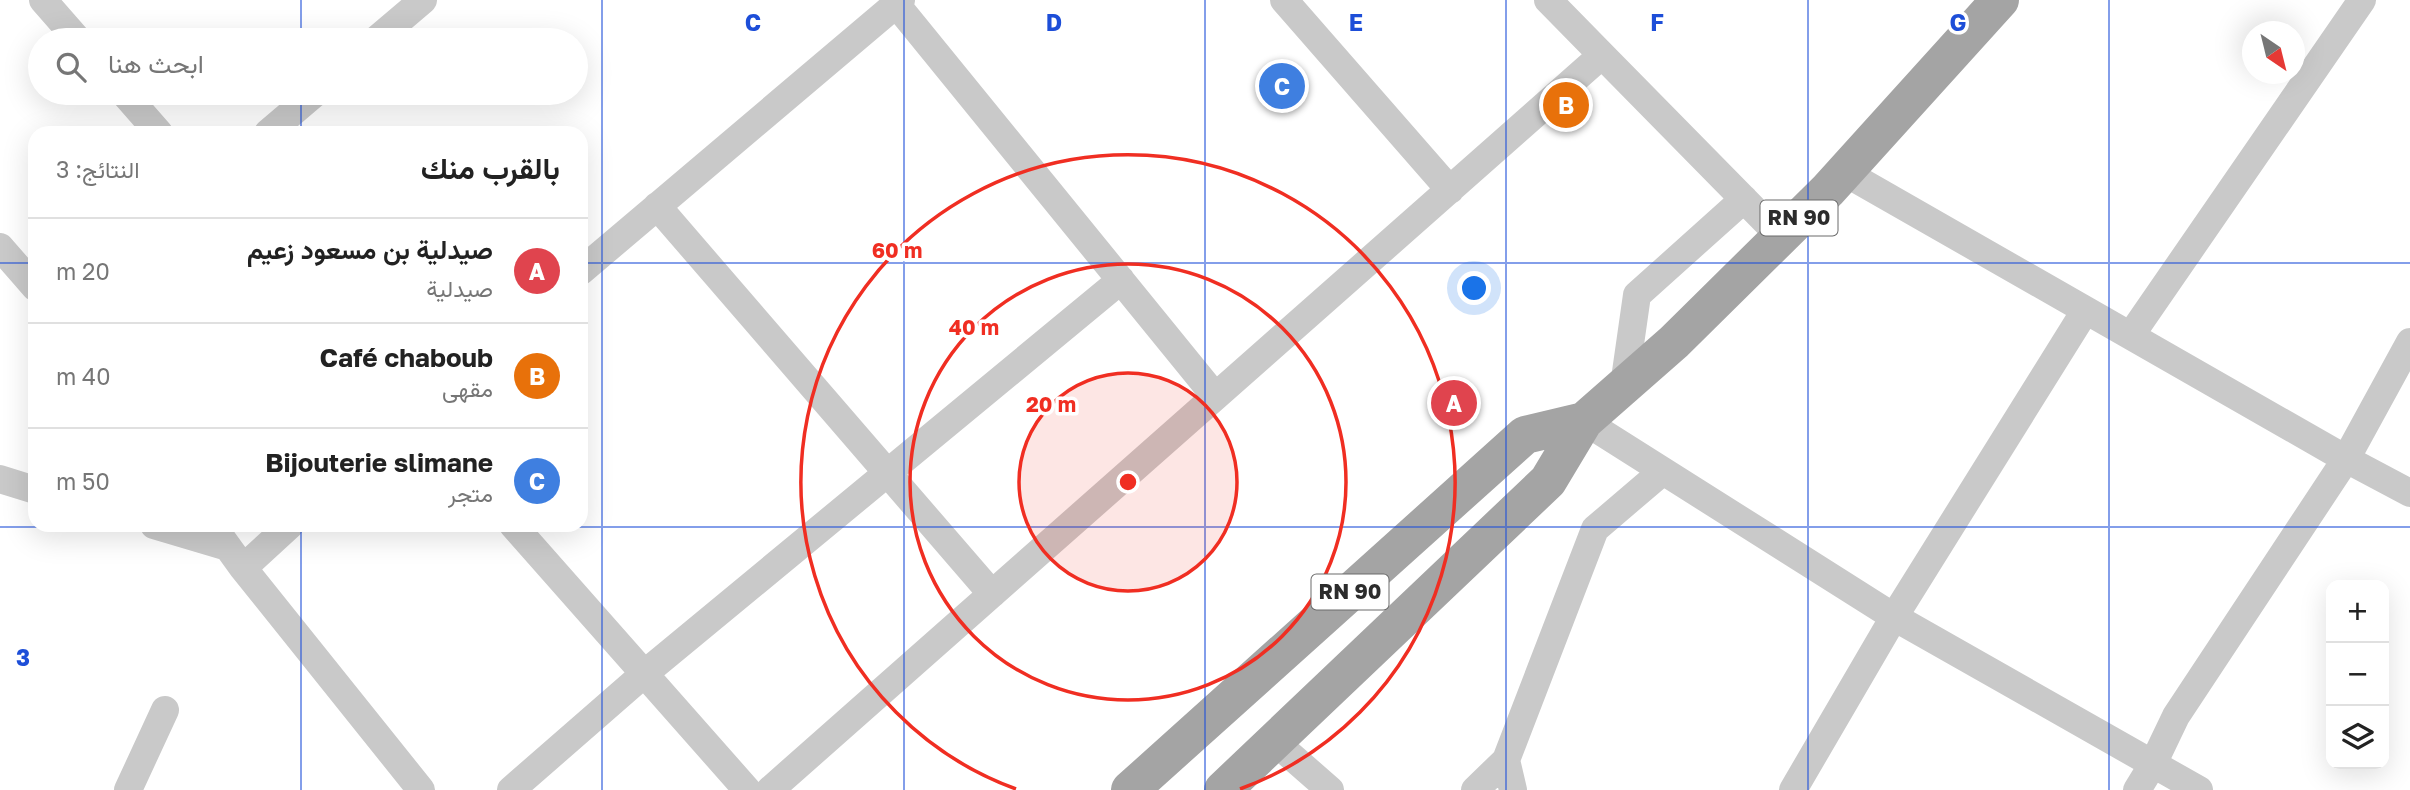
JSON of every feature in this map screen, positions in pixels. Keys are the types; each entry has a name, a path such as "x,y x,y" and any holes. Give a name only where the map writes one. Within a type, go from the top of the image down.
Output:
{"main road":[{"name":"RN 90","path":"1223,790 1548,481 1584,421 1674,342 1844,173 2000,0"},
{"name":"RN 90","path":"1130,790 1525,435 1584,421"}],"street":[{"path":"43,0 68,28"},
{"path":"390,28 423,0"},
{"path":"1284,0 1450,190"},
{"path":"1548,0 1780,236"},
{"path":"2131,335 2362,0"},
{"path":"588,265 898,2 1215,396"},
{"path":"770,790 1602,55"},
{"path":"134,105 153,126"},
{"path":"276,126 301,105"},
{"path":"1844,173 2410,493"},
{"path":"1624,386 1637,295 1744,199"},
{"path":"657,206 992,594"},
{"path":"0,247 28,279"},
{"path":"511,790 644,674 1121,280"},
{"path":"1793,790 1894,617 2085,311"},
{"path":"2137,790 2176,716 2346,459 2410,342"},
{"path":"1584,421 1894,617 2199,790"},
{"path":"1475,790 1506,760 1595,528 1663,471"},
{"path":"0,479 28,487"},
{"path":"178,532 228,547 421,790"},
{"path":"228,547 270,532"},
{"path":"519,532 747,790"},
{"path":"128,790 165,710"},
{"path":"1274,741 1330,790"},
{"path":"1506,760 1513,790"}],"place":[{"name":"Bijouterie slimane","path":"1282,86"},
{"name":"Café chaboub","path":"1566,105"},
{"name":"صيدلية بن مسعود زعيم","path":"1454,403"}]}
